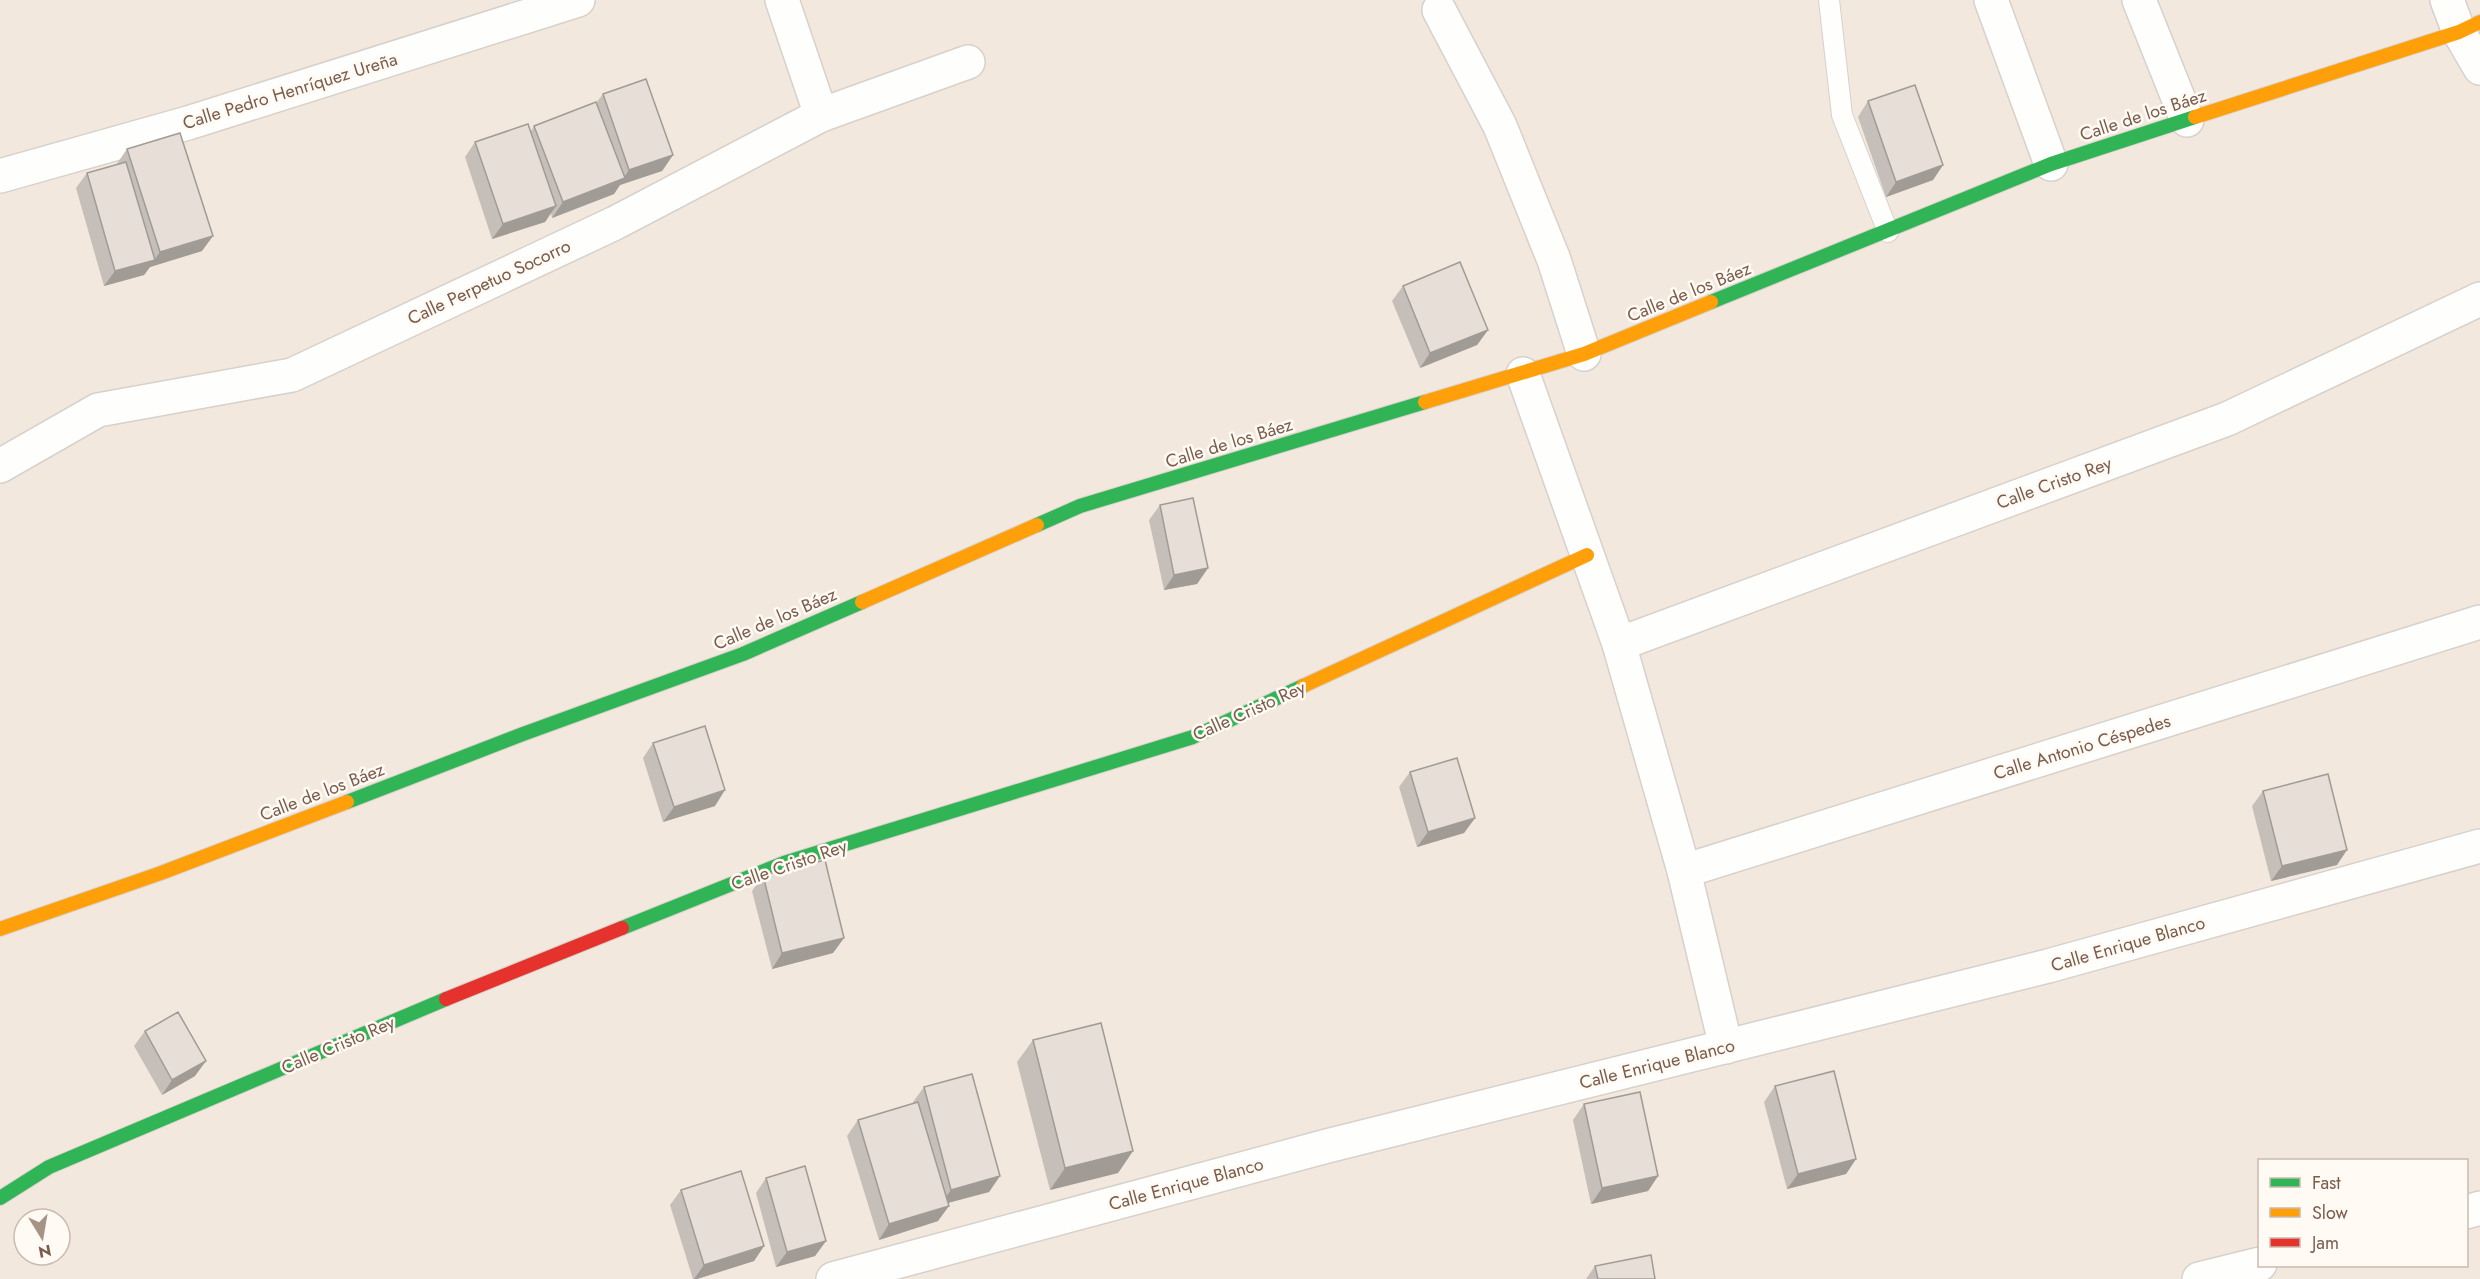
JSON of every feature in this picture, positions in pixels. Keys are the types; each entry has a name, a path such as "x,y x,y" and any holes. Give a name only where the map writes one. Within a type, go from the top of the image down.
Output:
{"street":[{"name":"Calle Pedro Henríquez Ureña","path":"0,176 189,123 578,0"},
{"path":"782,0 821,115"},
{"path":"1991,0 2051,164"},
{"path":"2139,0 2187,120"},
{"path":"2447,0 2470,27 2480,68"},
{"path":"1439,10 1500,126 1554,260 1584,354"},
{"name":"Calle de los Báez","path":"0,929 161,873 523,734 743,654 1080,506 1584,354 2051,164 2470,27"},
{"name":"Calle Perpetuo Socorro","path":"0,466 98,410 292,375 615,223 821,115 968,62"},
{"name":"Calle Cristo Rey","path":"1619,644 2227,419 2480,299"},
{"path":"1523,374 1619,644 1684,871 1726,1047"},
{"name":"Calle Cristo Rey","path":"0,1198 49,1167 432,1005 784,863 1193,737 1587,555"},
{"name":"Calle Antonio Céspedes","path":"1684,871 2480,622"},
{"name":"Calle Enrique Blanco","path":"833,1279 1327,1146 2048,966 2480,846"},
{"path":"2199,1279 2258,1264"}],"lane":[{"path":"1829,0 1842,115 1888,232"}],"shaded area":[{"path":"0,0 2480,0 2480,1279 0,1279"}],"building":[{"path":"646,79 673,155 629,170 603,94"},
{"path":"1915,85 1943,165 1896,182 1868,101"},
{"path":"596,102 625,178 563,202 534,126"},
{"path":"528,124 556,206 503,224 475,142"},
{"path":"180,133 213,236 160,252 127,149"},
{"path":"126,162 155,260 115,271 87,173"},
{"path":"1460,262 1488,330 1430,353 1403,286"},
{"path":"1193,498 1208,568 1174,575 1160,505"},
{"path":"705,726 725,790 674,807 653,743"},
{"path":"1457,758 1475,818 1428,832 1410,772"},
{"path":"2328,774 2347,850 2282,866 2263,791"},
{"path":"825,860 844,938 782,953 763,875"},
{"path":"178,1012 206,1061 172,1080 145,1031"},
{"path":"1101,1023 1133,1151 1065,1168 1033,1040"},
{"path":"1834,1071 1856,1159 1798,1174 1775,1086"},
{"path":"972,1074 1000,1176 951,1190 924,1087"},
{"path":"1640,1092 1658,1176 1602,1188 1584,1104"},
{"path":"918,1102 949,1206 889,1224 858,1120"},
{"path":"805,1166 826,1241 787,1252 766,1178"},
{"path":"741,1171 764,1246 704,1265 681,1190"},
{"path":"1651,1255 1655,1279 1598,1279 1595,1266"}],"traffic: fast":[{"path":"1711,302 2051,164 2195,117"},
{"path":"1037,525 1080,506 1425,402"},
{"path":"347,802 523,734 743,654 862,602"},
{"path":"622,928 784,863 1193,737 1303,686"},
{"path":"0,1198 49,1167 446,999"}],"traffic: slow":[{"path":"2195,117 2459,32 2480,22"},
{"path":"1425,402 1584,354 1711,302"},
{"path":"862,602 1037,525"},
{"path":"1303,686 1587,555"},
{"path":"0,929 161,873 347,802"}],"traffic: jam":[{"path":"446,999 622,928"}]}
